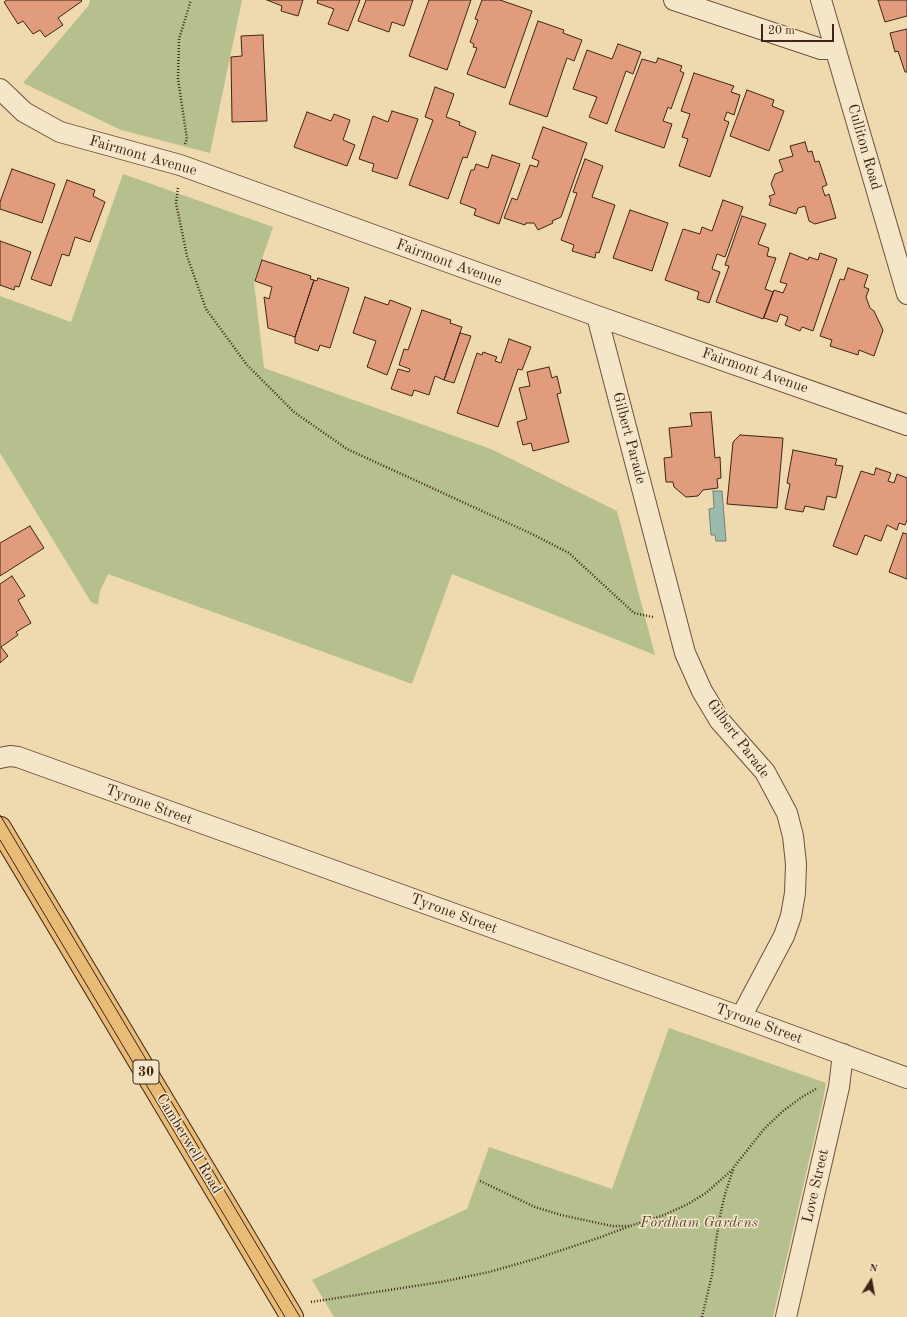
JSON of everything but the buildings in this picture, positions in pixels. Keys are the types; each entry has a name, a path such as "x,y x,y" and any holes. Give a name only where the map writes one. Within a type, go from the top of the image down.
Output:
{"main road":[{"name":"Camberwell Road","path":"0,828 289,1311"}],"street":[{"path":"674,0 821,50 834,49"},
{"name":"Culliton Road","path":"821,0 834,49 907,294"},
{"name":"Fairmont Avenue","path":"0,89 24,112 60,132 180,165 597,316 907,425"},
{"name":"Gilbert Parade","path":"597,316 685,653 702,691 720,721 765,772 787,813 793,836 796,864 795,893 791,916 784,936 740,1017"},
{"name":"Tyrone Street","path":"0,758 10,756 18,758 844,1054 907,1078"},
{"name":"Love Street","path":"786,1317 839,1087 844,1054"}],"path":[{"path":"191,0 179,39 178,79 187,139 180,165 176,203 186,256 206,309 247,365 294,412 347,449 569,552 634,613 677,622"},
{"path":"289,1311 489,1272 535,1259 664,1215 688,1204 706,1193 734,1167 764,1129 796,1102 822,1086"},
{"path":"702,1317 712,1275 720,1216 725,1194 734,1167"},
{"path":"480,1181 535,1207 562,1215 612,1226 630,1226"}],"green space":[{"path":"90,0 242,0 210,153 121,130 23,83 89,5"},
{"path":"123,174 273,227 254,282 264,368 491,449 617,511 655,655 452,574 412,684 108,574 100,591 98,605 91,602 0,453 0,296 71,322"},
{"name":"Fordham Gardens","path":"669,1028 826,1083 773,1317 334,1317 312,1280 467,1209 489,1147 612,1189"}],"shaded area":[{"path":"713,491 722,491 726,541 716,541 715,535 711,535 709,509 714,508"}],"tram line":[{"path":"0,815 300,1317"},
{"path":"0,840 285,1317"}]}
